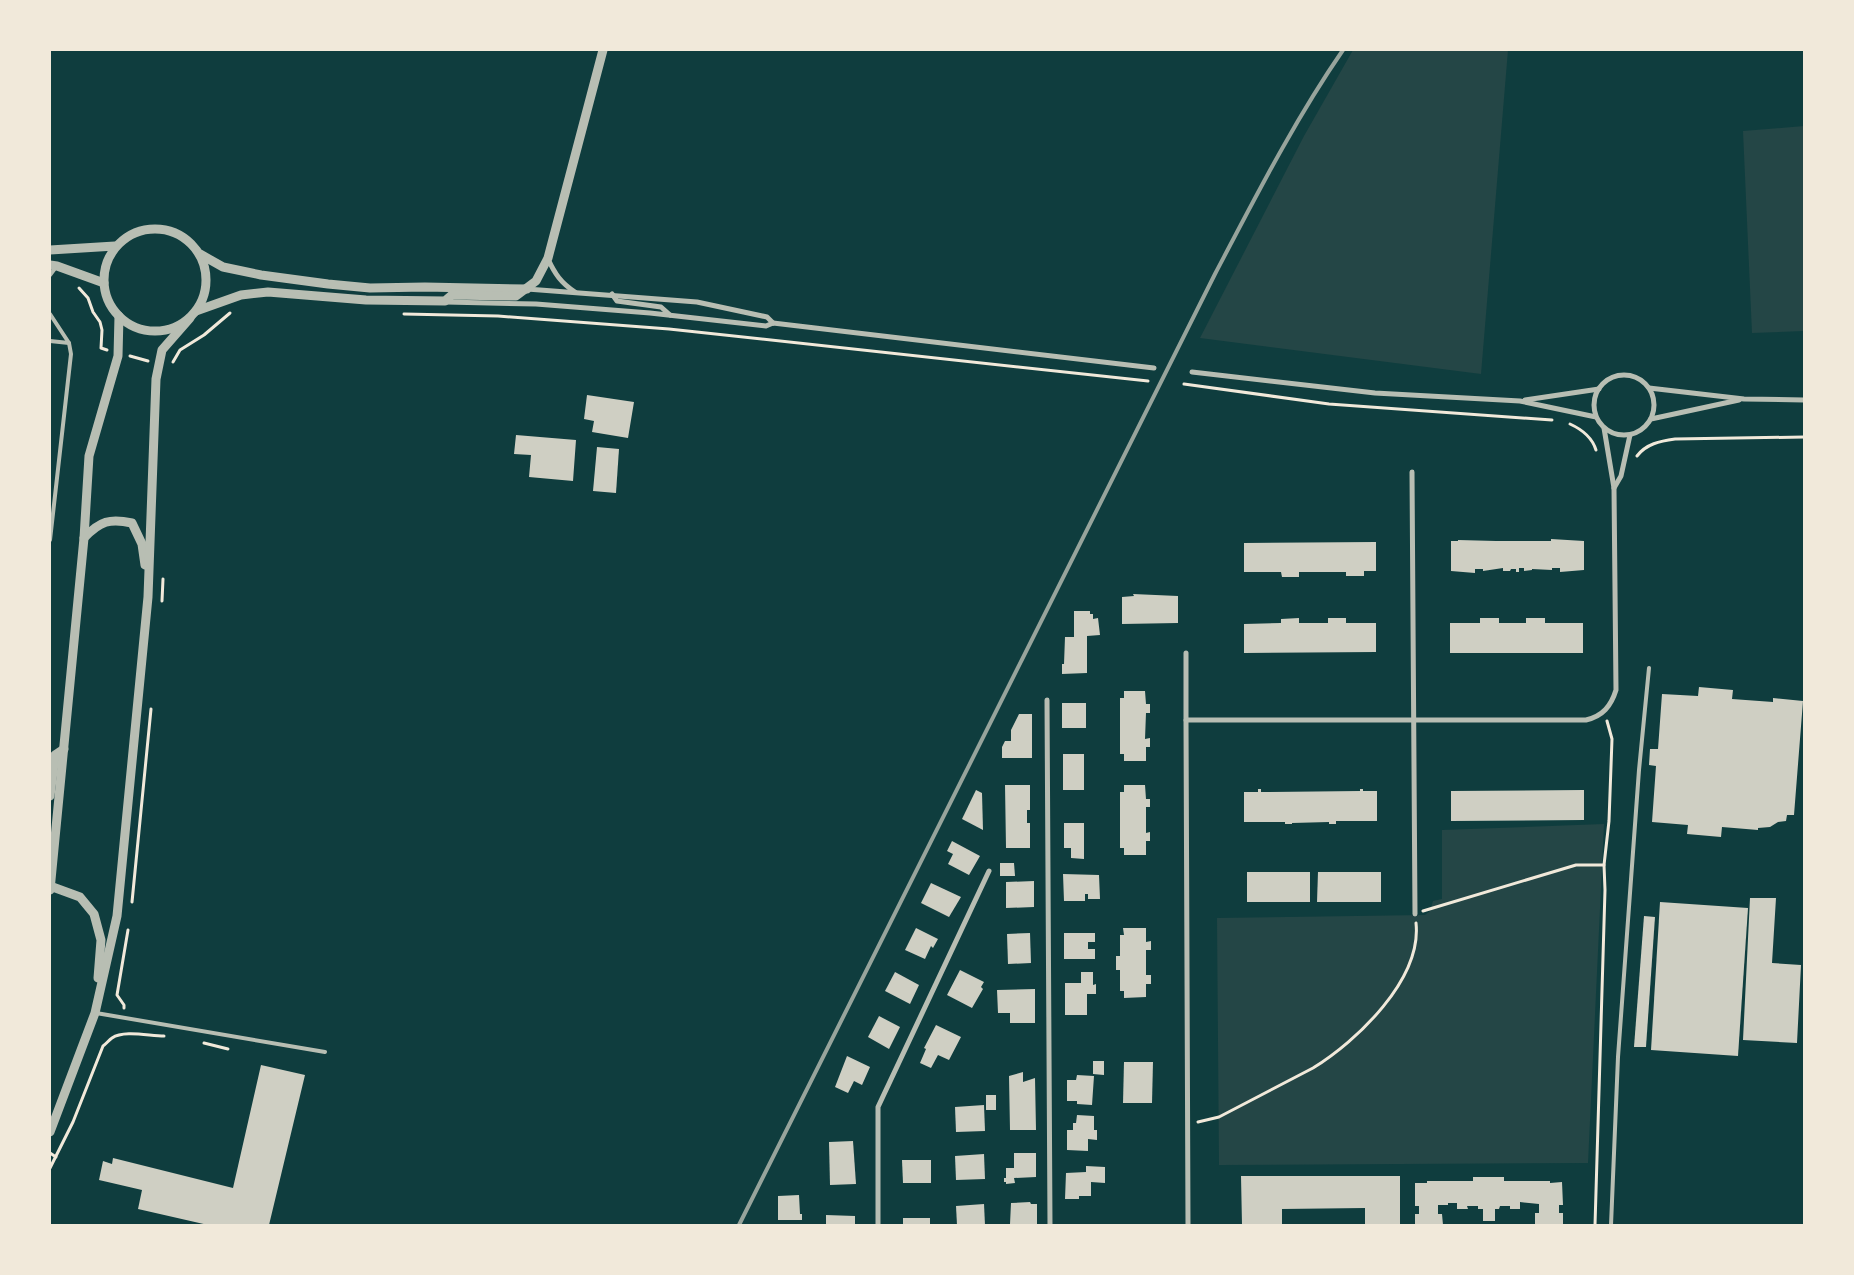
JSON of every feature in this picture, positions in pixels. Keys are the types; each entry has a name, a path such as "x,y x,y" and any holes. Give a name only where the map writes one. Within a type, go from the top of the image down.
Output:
{"street":[{"path":"445,302 452,295 516,296 527,289 542,273 548,258 603,50"},
{"path":"50,1132 95,1013 117,916 148,597 156,379 162,350 193,315 205,295 207,284 204,262 200,254 192,243 182,236 165,229 156,228 130,234 116,246 108,258 104,274 105,293 113,310 119,316 133,326 154,331 168,329 193,315 241,295 268,292 366,300 536,304 766,326 773,323 1154,368"},
{"path":"50,250 116,246"},
{"path":"200,254 223,267 261,275 328,284 370,288 425,286 612,294 697,302 767,317 773,323"},
{"path":"548,258 554,273 563,284 576,292"},
{"path":"54,265 104,283"},
{"path":"612,294 617,301 661,307 670,316"},
{"path":"95,1013 101,940 94,914 80,897 50,888 84,538 89,456 118,356 119,316"},
{"path":"1192,372 1375,393 1520,400 1596,416"},
{"path":"1186,720 1586,720 1597,718 1612,702 1616,690 1614,488 1604,428 1596,416 1594,402 1599,389 1610,379 1624,375 1637,379 1648,388 1654,403 1646,426 1630,435 1615,434 1604,428"},
{"path":"1648,388 1744,399 1804,400"},
{"path":"1520,400 1599,389"},
{"path":"1650,419 1744,399"},
{"path":"1614,488 1621,476 1630,435"},
{"path":"1412,472 1415,914"},
{"path":"84,538 105,521 120,520 132,523 142,544 148,597"},
{"path":"1186,653 1188,1225"},
{"path":"1047,700 1050,1225"},
{"path":"50,796 55,755 64,749"},
{"path":"878,1225 878,1107 989,871"}],"lane":[{"path":"50,275 54,265"},
{"path":"50,314 69,344 71,354 50,540"},
{"path":"50,341 69,344"},
{"path":"1612,1225 1618,1057 1639,770 1649,668"},
{"path":"95,1013 325,1052"}],"path":[{"path":"170,367 180,350 204,335 233,310"},
{"path":"401,314 498,316 670,329 1148,381"},
{"path":"1184,384 1329,404 1558,420"},
{"path":"1566,422 1581,429 1594,444 1600,465 1609,466"},
{"path":"1622,466 1630,467 1639,453 1649,445 1660,441 1675,439 1804,437"},
{"path":"161,607 163,578"},
{"path":"132,906 152,706"},
{"path":"1595,1225 1605,890 1604,865 1609,821 1612,739 1604,711"},
{"path":"1187,1125 1219,1117 1314,1068 1360,1031 1389,999 1407,970 1417,934 1415,914 1576,865 1604,865"},
{"path":"123,1034 124,1006 117,995 129,924"},
{"path":"50,1168 86,1091 103,1046 112,1038 123,1034 171,1035"},
{"path":"202,1042 228,1049"},
{"path":"50,1153 56,1157"}],"shaded area":[{"path":"1353,50 1508,50 1481,374 1200,338 1304,136"},
{"path":"1804,126 1804,331 1752,333 1743,131"},
{"path":"1604,824 1588,1163 1219,1165 1217,918 1425,915 1430,911 1433,901 1442,899 1442,830"}],"building":[{"path":"587,395 634,402 628,438 592,432 594,421 584,419"},
{"path":"516,435 576,440 573,481 529,477 531,455 514,454"},
{"path":"597,447 619,449 616,493 593,491"},
{"path":"1551,539 1584,541 1584,570 1560,572 1560,568 1552,568 1552,570 1532,569 1524,571 1524,568 1519,568 1519,572 1516,572 1516,569 1503,571 1503,568 1483,571 1483,569 1475,569 1475,573 1451,571 1451,541 1551,541"},
{"path":"1376,542 1376,571 1364,571 1364,576 1346,576 1346,572 1299,572 1299,577 1282,577 1281,572 1244,572 1244,543"},
{"path":"1133,594 1178,596 1178,623 1122,624 1122,597 1134,596"},
{"path":"1074,611 1090,611 1090,614 1093,614 1093,619 1098,618 1100,635 1087,636 1087,673 1062,674 1065,637 1074,637"},
{"path":"1299,618 1299,623 1328,623 1328,618 1346,618 1346,623 1376,623 1376,652 1244,653 1244,624 1281,623 1281,619"},
{"path":"1480,618 1499,618 1499,623 1526,623 1526,618 1545,618 1545,623 1583,623 1583,653 1450,653 1450,623 1480,623"},
{"path":"1699,687 1733,690 1732,699 1773,702 1773,698 1803,701 1794,815 1787,815 1786,821 1778,822 1770,827 1758,828 1758,830 1722,827 1721,837 1687,834 1688,825 1652,822 1656,766 1649,765 1650,749 1658,749 1662,694 1698,696"},
{"path":"1124,691 1145,691 1146,704 1150,704 1150,713 1146,713 1145,739 1150,738 1150,747 1146,747 1146,761 1124,761 1124,754 1120,754 1120,698 1124,698"},
{"path":"1062,703 1086,703 1086,728 1062,728"},
{"path":"1019,714 1032,714 1032,758 1002,758 1002,747 1005,741 1011,741 1011,730"},
{"path":"1063,754 1084,754 1084,790 1063,790"},
{"path":"1005,785 1030,785 1030,810 1027,810 1027,823 1030,823 1030,848 1006,848"},
{"path":"1124,785 1145,785 1146,799 1150,799 1150,807 1146,807 1146,833 1150,832 1150,841 1146,841 1146,855 1124,855 1124,848 1120,848 1120,792 1124,792"},
{"path":"1258,789 1261,789 1261,792 1360,791 1360,789 1363,789 1363,791 1377,791 1377,821 1336,821 1336,824 1329,824 1329,822 1285,824 1285,822 1244,822 1244,792 1258,792"},
{"path":"976,790 982,793 983,830 962,819"},
{"path":"1584,790 1584,820 1451,821 1451,791"},
{"path":"1064,823 1084,823 1084,859 1071,858 1071,848 1064,848"},
{"path":"952,841 980,856 969,875 948,864 953,854 947,851"},
{"path":"1000,863 1014,863 1015,876 1000,876"},
{"path":"1247,872 1310,872 1310,902 1247,902"},
{"path":"1318,872 1381,872 1381,902 1317,902"},
{"path":"1063,874 1099,875 1100,899 1088,899 1088,894 1085,894 1085,901 1064,901"},
{"path":"1034,881 1034,907 1006,908 1006,882"},
{"path":"931,883 961,897 949,917 921,903"},
{"path":"1750,898 1776,898 1772,963 1801,965 1797,1043 1743,1040"},
{"path":"1660,902 1748,908 1738,1056 1651,1050"},
{"path":"1644,916 1655,917 1646,1047 1634,1047"},
{"path":"916,928 938,939 933,948 931,946 925,959 905,950"},
{"path":"1123,928 1146,928 1146,942 1151,941 1151,950 1146,950 1146,975 1151,975 1151,984 1146,984 1146,997 1124,998 1124,991 1120,991 1120,970 1116,970 1116,956 1120,956 1120,935 1124,935"},
{"path":"1030,933 1031,963 1008,964 1007,934"},
{"path":"1064,933 1095,933 1095,942 1088,942 1088,949 1095,949 1095,959 1064,959"},
{"path":"960,970 984,982 981,987 983,989 972,1008 947,995"},
{"path":"895,972 919,985 910,1004 885,991"},
{"path":"1081,972 1093,972 1093,985 1096,984 1096,994 1087,994 1087,1015 1065,1015 1065,983 1081,983"},
{"path":"1035,989 1035,1023 1010,1023 1010,1013 998,1013 997,990"},
{"path":"879,1016 900,1027 889,1049 868,1037"},
{"path":"936,1025 961,1037 949,1060 938,1055 931,1068 920,1063 926,1049 924,1048"},
{"path":"847,1056 870,1067 862,1085 854,1081 848,1093 835,1087"},
{"path":"1093,1061 1104,1061 1104,1075 1093,1074"},
{"path":"1124,1062 1153,1062 1152,1103 1123,1103"},
{"path":"261,1065 305,1075 269,1225 208,1225 138,1209 142,1190 99,1180 103,1161 112,1164 113,1158 233,1188"},
{"path":"1023,1072 1023,1082 1035,1078 1036,1130 1010,1130 1009,1076"},
{"path":"1077,1075 1094,1076 1092,1105 1077,1104 1077,1101 1067,1101 1067,1080 1076,1080"},
{"path":"986,1095 996,1095 996,1110 986,1110"},
{"path":"984,1105 985,1131 956,1132 955,1107"},
{"path":"1077,1115 1094,1116 1094,1130 1097,1130 1097,1140 1088,1139 1088,1151 1067,1150 1067,1130 1073,1130 1073,1123 1076,1123"},
{"path":"853,1141 856,1184 830,1185 829,1142"},
{"path":"1014,1153 1036,1153 1036,1177 1014,1178 1015,1183 1006,1184 1004,1182 1006,1168 1014,1168"},
{"path":"984,1154 985,1179 956,1180 955,1156"},
{"path":"902,1160 931,1160 931,1183 903,1183"},
{"path":"1086,1166 1105,1167 1105,1183 1091,1182 1091,1196 1079,1196 1079,1199 1065,1199 1066,1173 1086,1172"},
{"path":"1241,1176 1400,1176 1400,1225 1365,1225 1365,1208 1282,1209 1282,1225 1242,1225"},
{"path":"1473,1177 1504,1177 1504,1181 1562,1182 1563,1205 1559,1205 1559,1213 1563,1213 1563,1225 1535,1225 1535,1213 1539,1213 1539,1204 1520,1202 1520,1209 1500,1206 1499,1209 1495,1209 1495,1221 1483,1221 1483,1209 1478,1209 1478,1206 1467,1206 1468,1209 1457,1209 1457,1203 1438,1205 1438,1214 1442,1214 1443,1225 1415,1225 1415,1214 1419,1214 1419,1206 1415,1206 1415,1183 1427,1183 1427,1181 1473,1181"},
{"path":"799,1195 802,1220 778,1220 778,1196"},
{"path":"1030,1202 1031,1204 1037,1204 1037,1225 1010,1224 1011,1203"},
{"path":"984,1204 985,1225 957,1225 956,1206"},
{"path":"826,1215 855,1216 855,1225 826,1225"},
{"path":"903,1218 930,1218 930,1225 903,1225"}],"railway":[{"path":"739,1225 1215,274 1260,188 1308,104 1343,50"}]}
